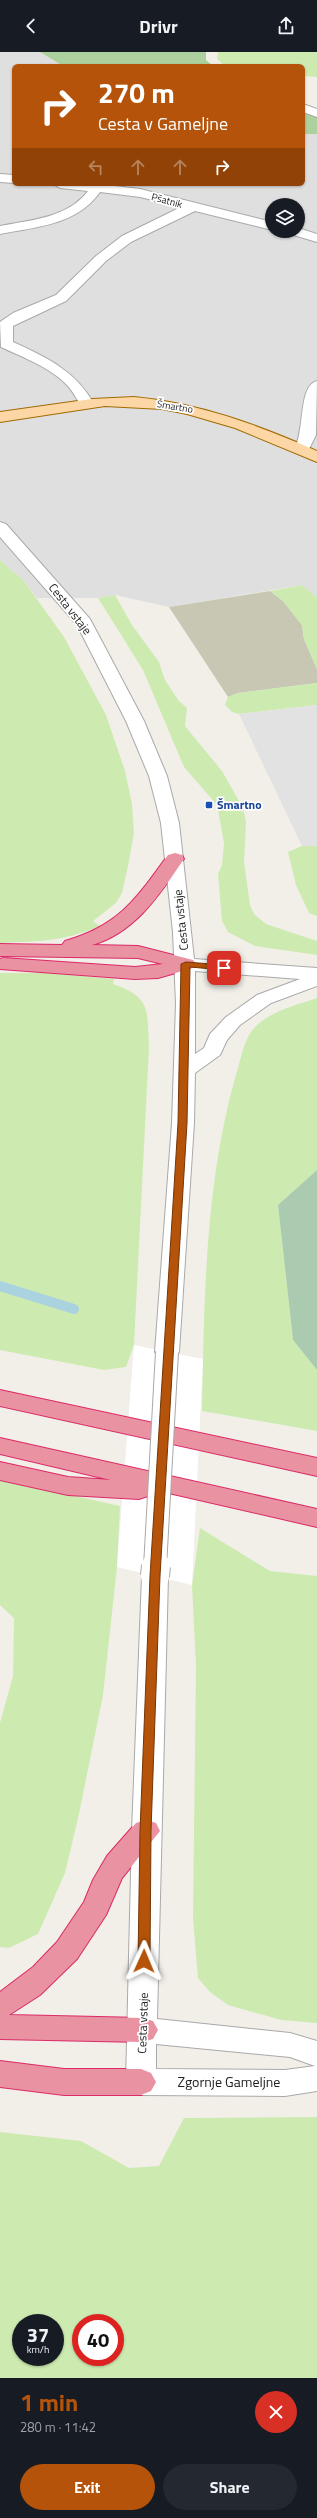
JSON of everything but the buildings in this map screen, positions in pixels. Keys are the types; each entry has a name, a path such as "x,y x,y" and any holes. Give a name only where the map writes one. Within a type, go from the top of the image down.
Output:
{"highway":[{"path":"47,950 85,942 123,923 143,904 175,859"},
{"path":"0,950 138,952 186,964"},
{"path":"0,964 135,973 158,972 186,964"},
{"path":"0,1398 317,1467"},
{"path":"0,1446 197,1493 317,1518"},
{"path":"0,1471 68,1486 197,1493"},
{"path":"0,2006 35,1984 59,1962 97,1905 108,1876 146,1831"},
{"path":"0,2027 143,2030"},
{"path":"0,2074 64,2082 141,2082"}],"main road":[{"name":"Šmartno","path":"24,415 87,404 128,402 184,407 227,419 317,457"},
{"path":"0,417 24,415"},
{"path":"0,423 24,415"}],"street":[{"path":"305,109 317,113"},
{"path":"0,178 12,179"},
{"name":"Pšatnik","path":"78,186 140,193 171,199 193,207 265,224"},
{"path":"0,230 73,213 90,199 97,188"},
{"path":"87,404 78,388 56,368 3,343 6,324 11,319 60,299 74,289 91,268 108,252 132,237 193,207"},
{"path":"305,234 317,238"},
{"path":"302,450 309,441 309,404 317,386"},
{"name":"Cesta vstaje","path":"0,527 84,623 110,670 135,721 158,776 170,823 186,964 183,1123 155,1576 146,1831 141,2082"},
{"path":"186,964 317,974"},
{"path":"183,1072 214,1051 217,1038 233,1021 264,999 317,979"},
{"path":"143,2030 290,2046 317,2054"},
{"name":"Zgornje Gameljne","path":"141,2082 285,2083 317,2078"}],"shaded area":[{"path":"0,52 40,52 60,64 12,64 12,186 305,186 305,134 317,134 317,597 302,585 169,607 115,595 98,598 37,598 24,581 0,560"},
{"path":"270,591 283,601 302,625 304,639 317,669 317,683 238,693 228,697 169,607"},
{"path":"317,705 317,846 302,846 239,714"}],"green space":[{"path":"40,52 206,52 206,60 211,64 60,64"},
{"path":"218,52 317,52 317,77 305,76 305,64 223,64 217,59"},
{"path":"305,112 317,117 317,134 305,134"},
{"path":"0,560 24,581 64,637 106,715 125,771 132,804 134,833 122,893 116,903 93,921 100,926 74,935 51,940 0,943"},
{"path":"302,585 317,597 317,669 304,639 302,625 283,601 270,591"},
{"path":"115,595 132,625 159,662 165,680 179,701 187,708 185,726 222,771 243,808 246,822 244,862 250,905 254,914 266,924 317,941 317,955 255,946 228,932 222,921 218,874 222,865 224,843 217,805 184,767 143,670 98,598"},
{"path":"317,683 317,705 239,714 232,712 225,705 228,697 238,693"},
{"path":"302,846 317,846 317,916 309,913 296,885 288,852"},
{"path":"0,973 48,973 114,979 113,984 135,994 145,1007 148,1024 149,1047 134,1345 126,1367 104,1370 0,1350"},
{"path":"317,998 317,1170 278,1205 293,1340 317,1370 317,1431 202,1411 205,1285 212,1201 217,1160 235,1078 245,1043 257,1025 281,1010"},
{"path":"317,1170 317,1370 293,1340 278,1205"},
{"path":"0,1479 120,1506 117,1567 103,1695 79,1814 65,1873 38,1934 9,1948 0,1947 0,1723 13,1676 14,1618 0,1605"},
{"path":"200,1528 270,1571 317,1576 317,2023 281,2020 228,2005 210,1992 198,1978 193,1918 196,1666 192,1585"},
{"path":"317,2117 317,2378 0,2378 0,2132 81,2141 129,2168 159,2166 184,2118"}],"pier":[{"path":"134,1345 203,1359 192,1585 117,1567"}],"waterway":[{"path":"0,1286 74,1309"}],"place":[{"name":"Šmartno","path":"209,805"}],"route":[{"path":"144,1961 146,1831 155,1576 183,1123 186,964 224,968"}]}
